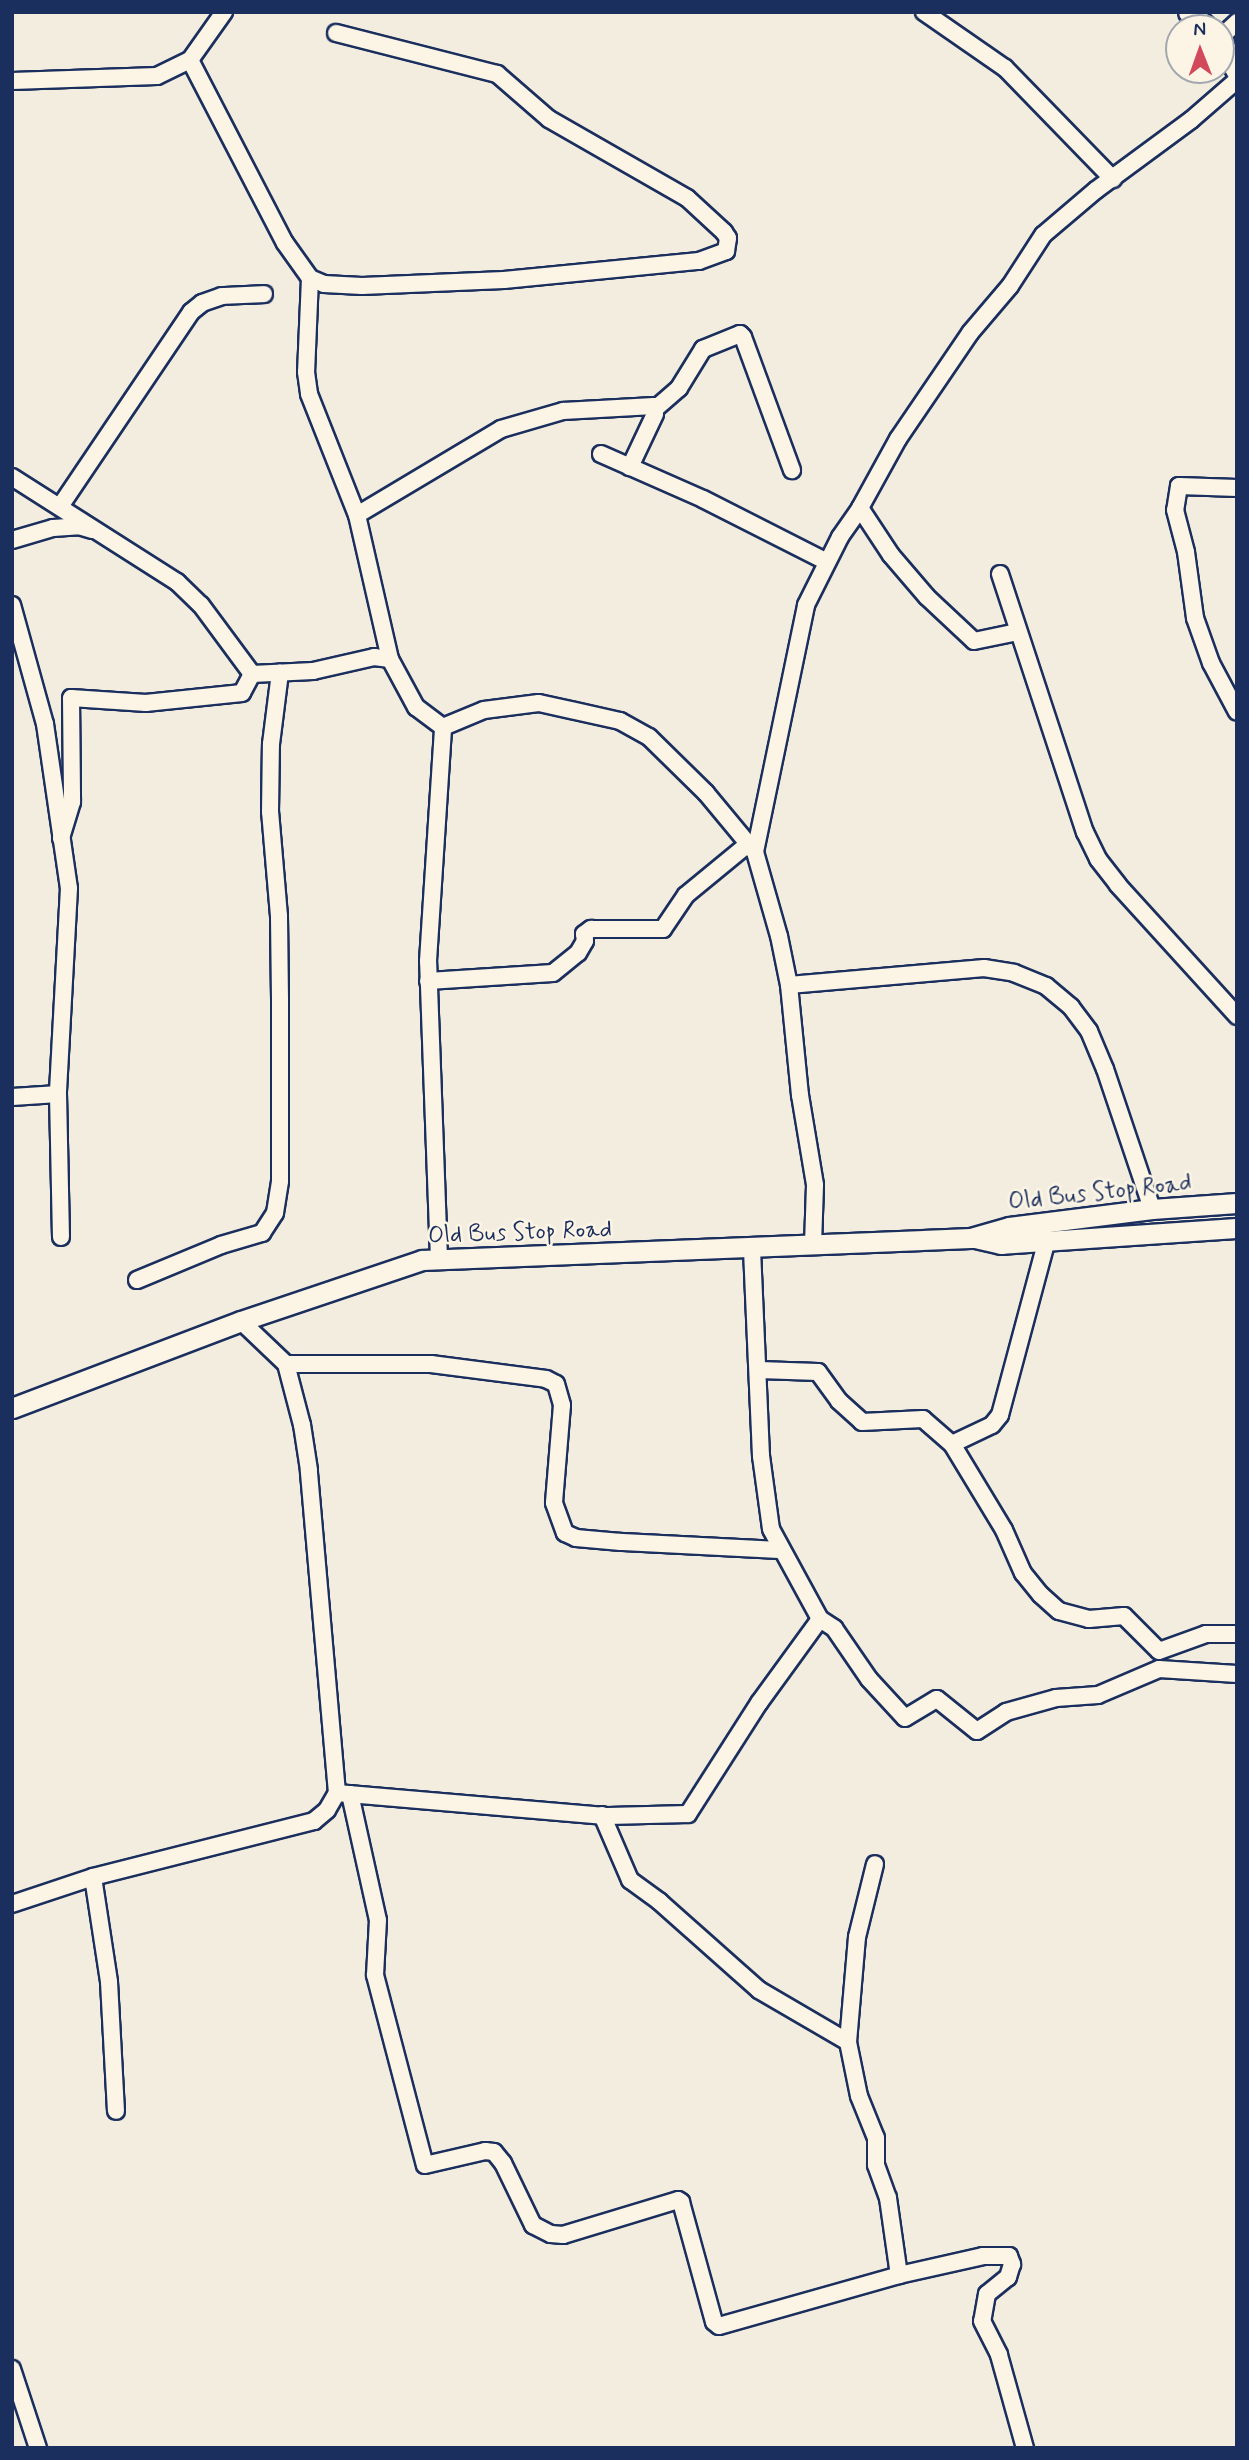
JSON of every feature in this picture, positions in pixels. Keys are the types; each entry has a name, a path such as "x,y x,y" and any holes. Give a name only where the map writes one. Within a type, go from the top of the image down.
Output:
{"street":[{"path":"12,80 157,76 190,60 224,12"},
{"path":"925,12 1005,68 1113,179"},
{"path":"190,60 285,243 310,278 324,284 362,286 504,281 699,261 718,257 726,251 728,244 724,232 687,198 549,119 497,74 336,33"},
{"path":"428,981 553,973 578,953 585,941 584,934 591,929 663,929 686,895 752,848 806,605 827,562 898,439 970,333 1010,286 1043,235 1191,120 1237,80"},
{"path":"310,278 306,372 309,394 357,515 390,659 416,707 443,727"},
{"path":"61,505 191,312 202,303 222,296 264,294"},
{"path":"630,467 655,410 679,388 703,349 740,334 792,470"},
{"path":"357,515 501,429 564,411 650,405 655,410"},
{"path":"601,454 703,499 827,562"},
{"path":"12,477 61,505 185,589 201,605 252,674"},
{"path":"1237,488 1179,486 1175,510 1186,552 1195,618 1211,663 1237,712"},
{"path":"860,508 891,555 927,597 974,640 1018,632"},
{"path":"12,540 54,528 79,526 104,534"},
{"path":"1000,574 1085,832 1098,859 1118,885 1237,1016"},
{"path":"12,605 45,724 69,888 58,1094 61,1237"},
{"path":"252,674 313,671 374,657 390,659"},
{"path":"137,1280 221,1245 262,1233 275,1213 279,1181 280,999 270,771 280,673"},
{"path":"61,838 72,802 71,698 146,703 242,693 252,674"},
{"path":"443,727 484,710 539,703 620,721 649,737 706,793 752,848 779,936 789,985 800,1095 815,1185 813,1246"},
{"path":"439,1259 428,981 443,727"},
{"path":"789,985 984,968 1014,973 1046,986 1071,1007 1089,1031 1105,1069 1152,1209"},
{"path":"12,1097 58,1094"},
{"path":"1227,1204 1227,1228"},
{"name":"Old Bus Stop Road","path":"12,1408 241,1321 422,1260 971,1238 1009,1227 1152,1209 1227,1204"},
{"name":"Old Bus Stop Road","path":"971,1238 1001,1244 1227,1228"},
{"path":"952,1444 998,1420 1047,1240"},
{"path":"752,1248 761,1456 771,1529 820,1619 834,1628 869,1679 905,1718 937,1699 977,1731 1006,1712 1056,1698 1098,1695 1159,1669 1237,1674"},
{"path":"241,1321 286,1364 302,1425 344,1793 378,1920 374,1975 425,2165 485,2151 494,2152 503,2163 533,2225 551,2234 564,2235 678,2200 681,2202 714,2322 719,2326 899,2275 983,2256 1009,2256 1012,2264 1008,2277 987,2294 982,2321 999,2355 1025,2448"},
{"path":"286,1364 431,1364 546,1379 556,1384 562,1405 554,1503 565,1533 576,1538 621,1542 781,1550"},
{"path":"759,1370 818,1372 839,1401 862,1422 923,1419 952,1444 1004,1530 1023,1573 1059,1611 1089,1619 1124,1616 1158,1651 1206,1634 1237,1634"},
{"path":"12,1904 93,1877 314,1821 344,1793 602,1815 688,1814 759,1703 820,1619"},
{"path":"602,1815 630,1880 660,1902 759,1990 848,2042"},
{"path":"875,1864 857,1937 848,2042 859,2096 876,2138 876,2165 888,2197 899,2275"},
{"path":"93,1877 108,1982 116,2111"},
{"path":"12,2369 38,2448"}]}
